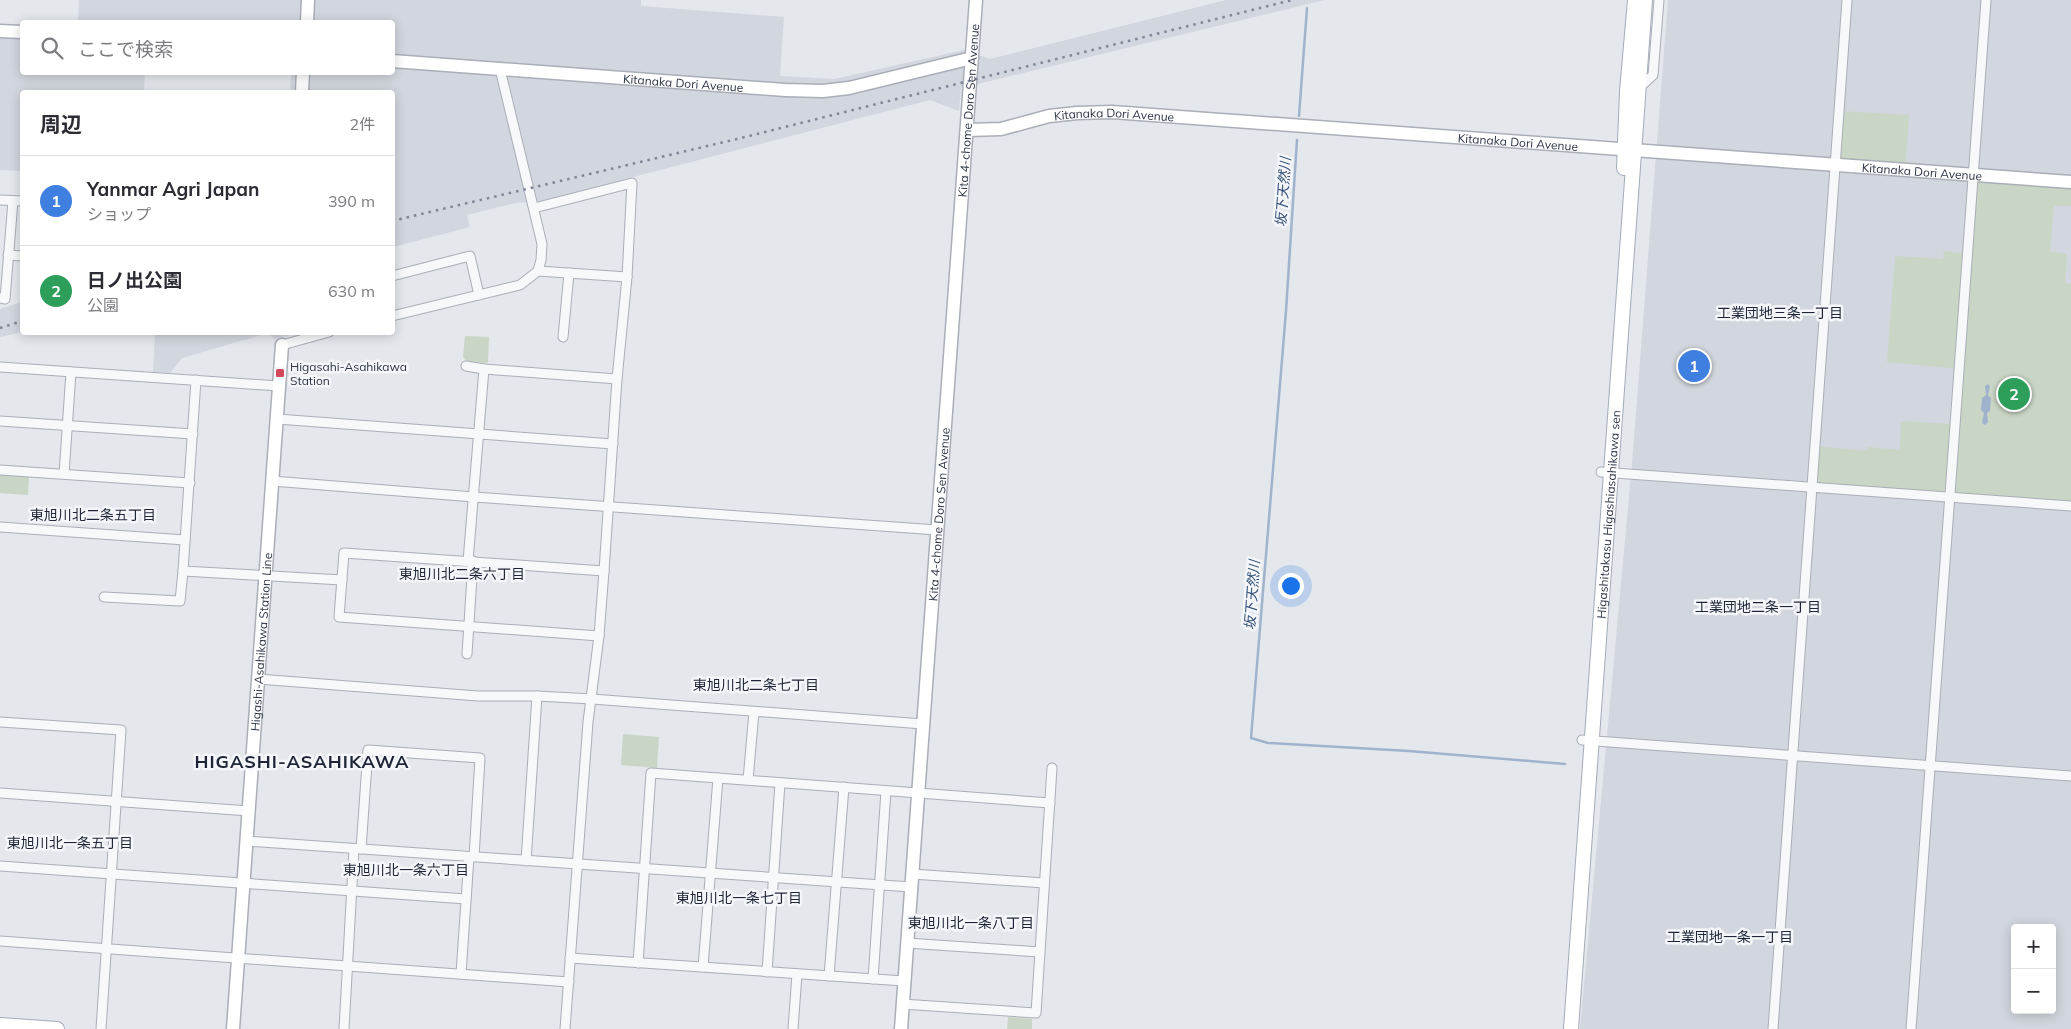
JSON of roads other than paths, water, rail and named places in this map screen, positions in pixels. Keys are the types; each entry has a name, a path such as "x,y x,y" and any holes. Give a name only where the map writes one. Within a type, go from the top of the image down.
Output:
{"main road":[{"name":"Higashitakasu Higashiasahikawa sen","path":"1570,1029 1587,741 1629,150 1635,0"},
{"name":"Higashitakasu Higashiasahikawa sen","path":"1629,150 1639,88 1645,0"},
{"name":"Higashitakasu Higashiasahikawa sen","path":"1562,1029 1587,741"},
{"path":"0,1025 58,1029"}],"street":[{"path":"307,20 308,0"},
{"name":"Kita 4-chome Doro Sen Avenue","path":"901,1029 976,0"},
{"path":"1639,88 1653,75 1659,0"},
{"path":"1773,1029 1847,0"},
{"path":"1911,1029 1986,0"},
{"path":"0,31 20,32"},
{"name":"Kitanaka Dori Avenue","path":"395,61 785,90 823,91 849,88 972,58"},
{"path":"395,315 520,285 538,270 542,260 542,244 500,69"},
{"path":"302,90 303,75"},
{"name":"Kitanaka Dori Avenue","path":"967,130 1001,129 1058,115 1112,112 2071,182"},
{"path":"534,208 632,183 627,277 617,379 599,636 588,722 565,1029"},
{"path":"0,200 20,201"},
{"path":"0,298 5,298 12,201"},
{"path":"8,255 20,256"},
{"path":"395,275 470,256 479,294"},
{"path":"538,270 627,277"},
{"path":"564,337 569,273"},
{"path":"282,345 316,335"},
{"name":"Higashi-Asahikawa Station Line","path":"233,1029 282,345"},
{"path":"466,366 617,379"},
{"path":"0,367 279,386"},
{"path":"467,654 470,561 484,369"},
{"path":"64,474 71,372"},
{"path":"104,597 180,601 196,380"},
{"path":"276,419 613,444"},
{"path":"0,421 193,434"},
{"path":"0,470 190,483"},
{"path":"1606,472 2071,506"},
{"path":"272,481 474,498 937,530"},
{"path":"0,527 185,540"},
{"path":"599,636 339,617 344,553 604,571"},
{"path":"183,571 342,580"},
{"path":"258,679 478,696 537,696 923,724"},
{"path":"526,861 537,696"},
{"path":"748,780 754,712"},
{"path":"0,722 121,730 101,1029"},
{"path":"1587,741 2071,776"},
{"path":"344,1029 352,891 368,750 480,758 466,899 461,974"},
{"path":"902,1004 1036,1013 1052,768"},
{"path":"638,963 651,773 1050,803"},
{"path":"702,967 718,778"},
{"path":"767,972 780,783"},
{"path":"829,976 844,787"},
{"path":"873,979 886,791"},
{"path":"0,793 249,811"},
{"path":"246,840 911,887"},
{"path":"0,866 466,899"},
{"path":"912,874 1044,882"},
{"path":"0,941 569,982"},
{"path":"907,943 1040,952"},
{"path":"570,958 904,981"},
{"path":"793,1029 797,974"}],"water":[{"path":"1988,384 1990,386 1988,395 1991,398 1990,411 1987,413 1988,422 1985,425 1982,423 1984,413 1981,410 1982,398 1986,395 1985,386"}],"waterway":[{"name":"坂下天然川","path":"1299,116 1307,8"},
{"name":"坂下天然川","path":"1297,140 1286,311 1251,738 1268,743 1409,751 1565,764"}],"railway":[{"path":"395,220 741,138 1292,0"},
{"path":"0,328 20,322"}],"place":[{"name":"Yanmar Agri Japan","path":"1694,366"},
{"name":"Higasahi-Asahikawa Station","path":"280,373"},
{"name":"日ノ出公園","path":"2014,394"}],"district":[{"name":"工業団地三条一丁目","path":"1780,313"},
{"name":"東旭川北二条五丁目","path":"93,515"},
{"name":"東旭川北二条六丁目","path":"462,574"},
{"name":"工業団地二条一丁目","path":"1758,607"},
{"name":"東旭川北二条七丁目","path":"756,685"},
{"name":"HIGASHI-ASAHIKAWA","path":"302,761"},
{"name":"東旭川北一条五丁目","path":"70,843"},
{"name":"東旭川北一条六丁目","path":"406,870"},
{"name":"東旭川北一条七丁目","path":"739,898"},
{"name":"東旭川北一条八丁目","path":"971,923"},
{"name":"工業団地一条一丁目","path":"1730,937"}]}
